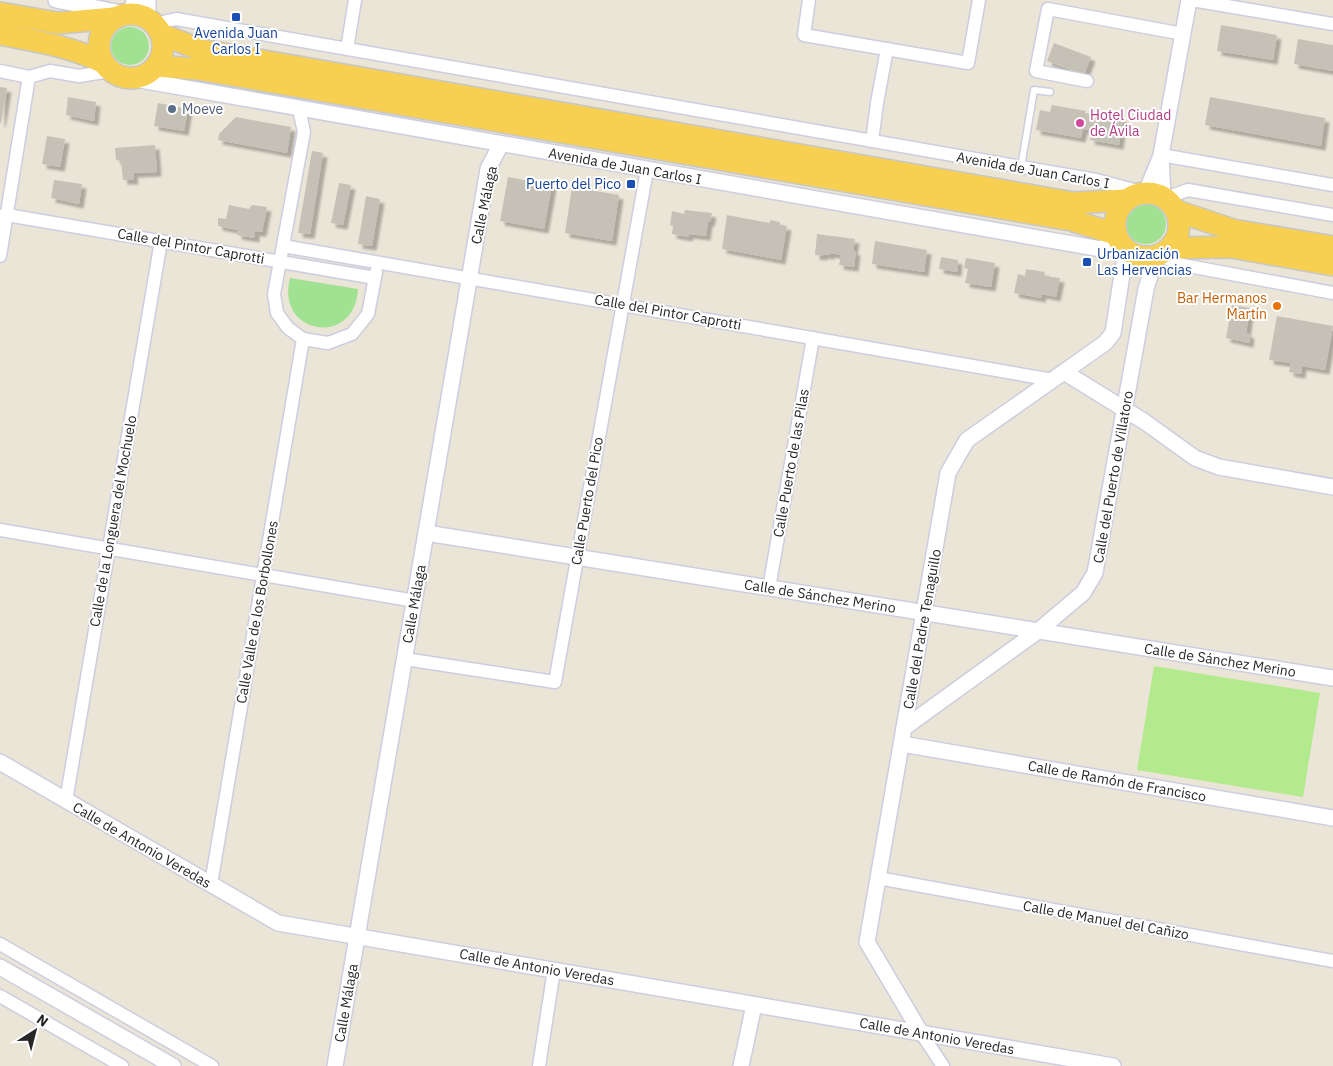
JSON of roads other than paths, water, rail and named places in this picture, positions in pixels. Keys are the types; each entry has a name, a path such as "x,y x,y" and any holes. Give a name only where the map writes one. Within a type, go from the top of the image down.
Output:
{"highway":[{"name":"Avenida de Juan Carlos I","path":"0,13 58,23 134,14 201,50 1074,203 1153,198 1234,230 1333,247"},
{"path":"134,14 163,51 156,66 144,76 114,70 98,46 102,30 134,14"},
{"name":"Avenida de Juan Carlos I","path":"0,34 54,44 82,52 114,70"},
{"name":"Avenida de Juan Carlos I","path":"156,66 197,68 1071,220 1120,241"},
{"path":"1162,253 1177,237 1180,224 1153,198 1115,216 1120,241 1140,256 1231,248 1333,265"}],"street":[{"name":"Avenida de Juan Carlos I","path":"56,0 134,14 176,19 1096,180 1153,198 1188,190 1333,215"},
{"path":"347,49 356,0"},
{"path":"809,0 804,36 968,63 979,0"},
{"path":"1153,198 1190,0 1333,24"},
{"path":"1087,81 1036,71 1048,9 1183,34"},
{"path":"872,141 887,49"},
{"name":"Avenida de Juan Carlos I","path":"114,70 299,109 1101,249 1120,241"},
{"path":"0,71 30,77 50,71 79,76 114,70"},
{"path":"0,256 3,215 30,77"},
{"path":"299,109 304,132 274,294 277,313 288,328 303,339 328,343 352,334 368,314 378,262"},
{"path":"304,132 318,112"},
{"name":"Calle Málaga","path":"335,1066 488,169 501,144"},
{"path":"1161,155 1333,185"},
{"name":"Calle Puerto del Pico","path":"405,658 555,682 646,170"},
{"name":"Calle del Pintor Caprotti","path":"3,215 375,278"},
{"name":"Calle de la Longuera del Mochuelo","path":"66,800 160,241"},
{"name":"Calle del Padre Tenaguillo","path":"942,1066 867,942 948,473 967,440 1105,343 1113,333 1120,241"},
{"name":"Calle del Pintor Caprotti","path":"283,246 813,338 1058,376 1125,409 1196,458 1219,467 1333,487"},
{"path":"1162,253 1178,264 1333,293"},
{"name":"Calle del Puerto de Villatoro","path":"904,728 1038,630 1083,593 1095,573 1146,289 1162,253"},
{"name":"Calle Puerto de las Pilas","path":"769,588 813,338"},
{"name":"Calle Valle de los Borbollones","path":"211,884 303,339"},
{"path":"0,530 415,601"},
{"name":"Calle de Sánchez Merino","path":"426,533 1333,678"},
{"name":"Calle de Ramón de Francisco","path":"902,744 1333,818"},
{"name":"Calle de Antonio Veredas","path":"0,762 278,923 1113,1066"},
{"name":"Calle de Manuel del Cañizo","path":"878,878 1333,961"},
{"path":"0,944 212,1066"},
{"path":"0,967 173,1066"},
{"path":"539,1066 554,970"},
{"path":"0,996 122,1066"},
{"path":"741,1066 754,1005"}],"lane":[{"path":"1021,167 1034,90 1050,92"}],"place":[{"name":"Avenida Juan Carlos I","path":"236,17"},
{"name":"Moeve","path":"172,109"},
{"name":"Hotel Ciudad de Ávila","path":"1080,123"},
{"name":"Puerto del Pico","path":"631,184"},
{"name":"Urbanización Las Hervencias","path":"1087,262"},
{"name":"Bar Hermanos Martín","path":"1277,306"}]}
